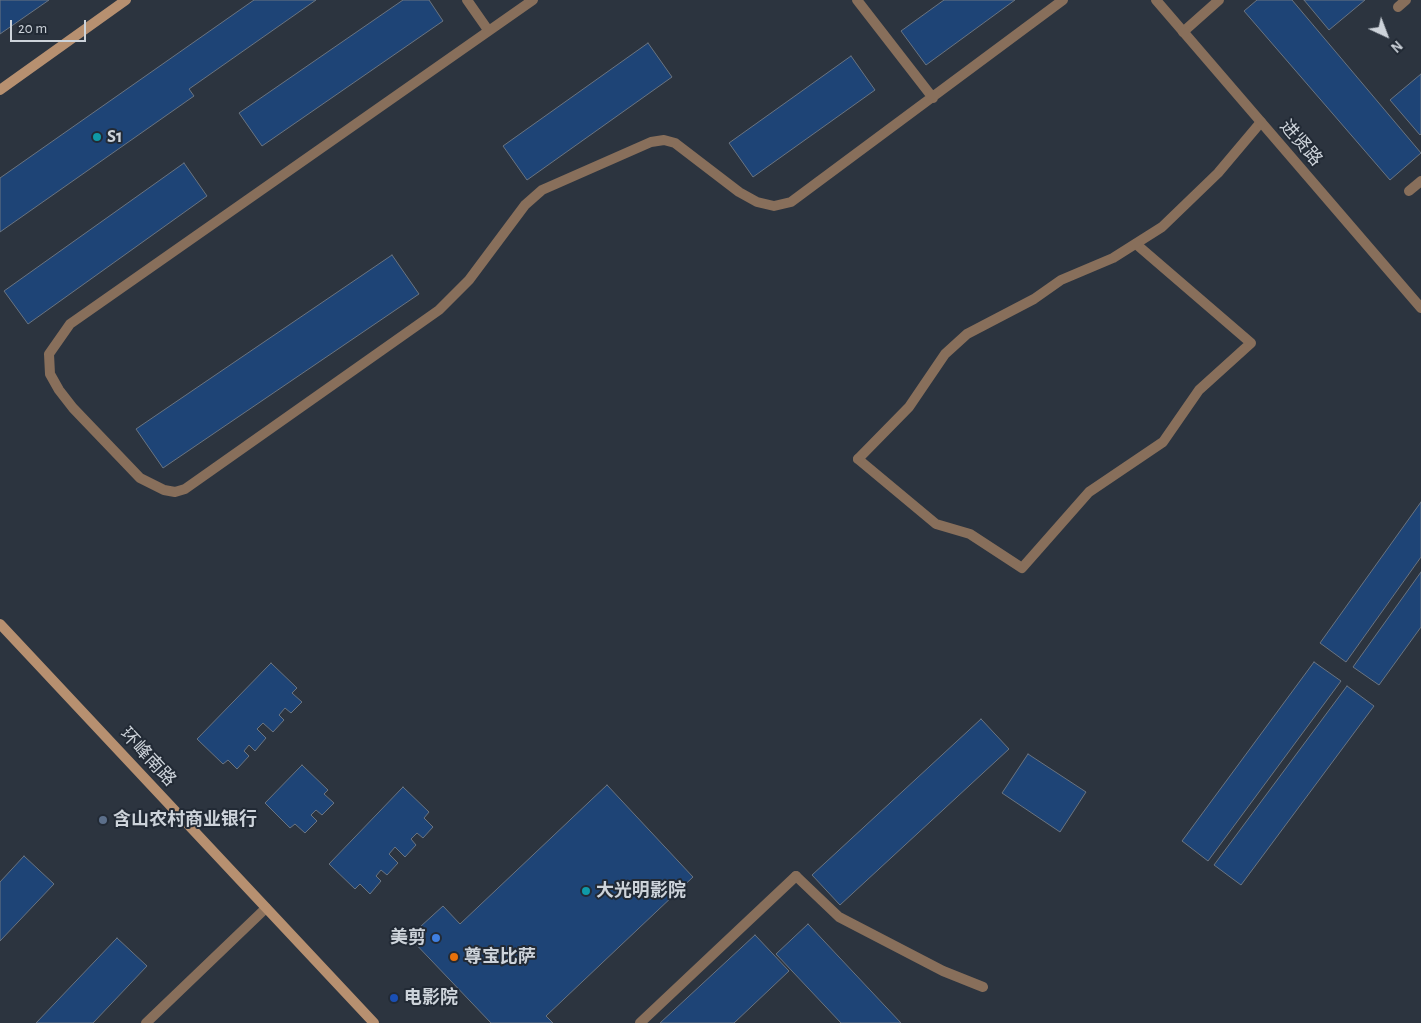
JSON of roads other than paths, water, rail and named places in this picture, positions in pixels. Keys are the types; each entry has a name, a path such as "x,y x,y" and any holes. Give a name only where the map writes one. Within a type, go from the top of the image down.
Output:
{"main road":[{"path":"0,90 126,0"},
{"name":"环峰南路","path":"0,624 374,1023"}],"street":[{"path":"467,0 488,30"},
{"path":"533,0 70,324 49,354 50,374 59,390 140,478 164,490 176,492 185,489 439,310 469,280 525,205 542,190 651,142 664,140 675,142 739,192 757,202 774,206 790,202 1063,0"},
{"path":"856,0 932,98"},
{"name":"进贤路","path":"1156,0 1421,308"},
{"path":"1183,32 1219,0"},
{"path":"1136,244 1251,343 1199,390 1163,442 1089,492 1022,568 970,534 936,524 858,459 909,407 945,354 968,334 1034,299 1061,280 1113,258 1162,227 1186,206 1218,173 1261,122"},
{"path":"1409,191 1421,181"},
{"path":"640,1023 796,876 839,917 943,971 983,987"},
{"path":"146,1023 266,908"}],"place":[{"name":"S1","path":"97,137"},
{"name":"含山农村商业银行","path":"103,820"},
{"name":"大光明影院","path":"586,891"},
{"name":"美剪","path":"436,938"},
{"name":"尊宝比萨","path":"454,957"},
{"name":"电影院","path":"394,998"}]}
